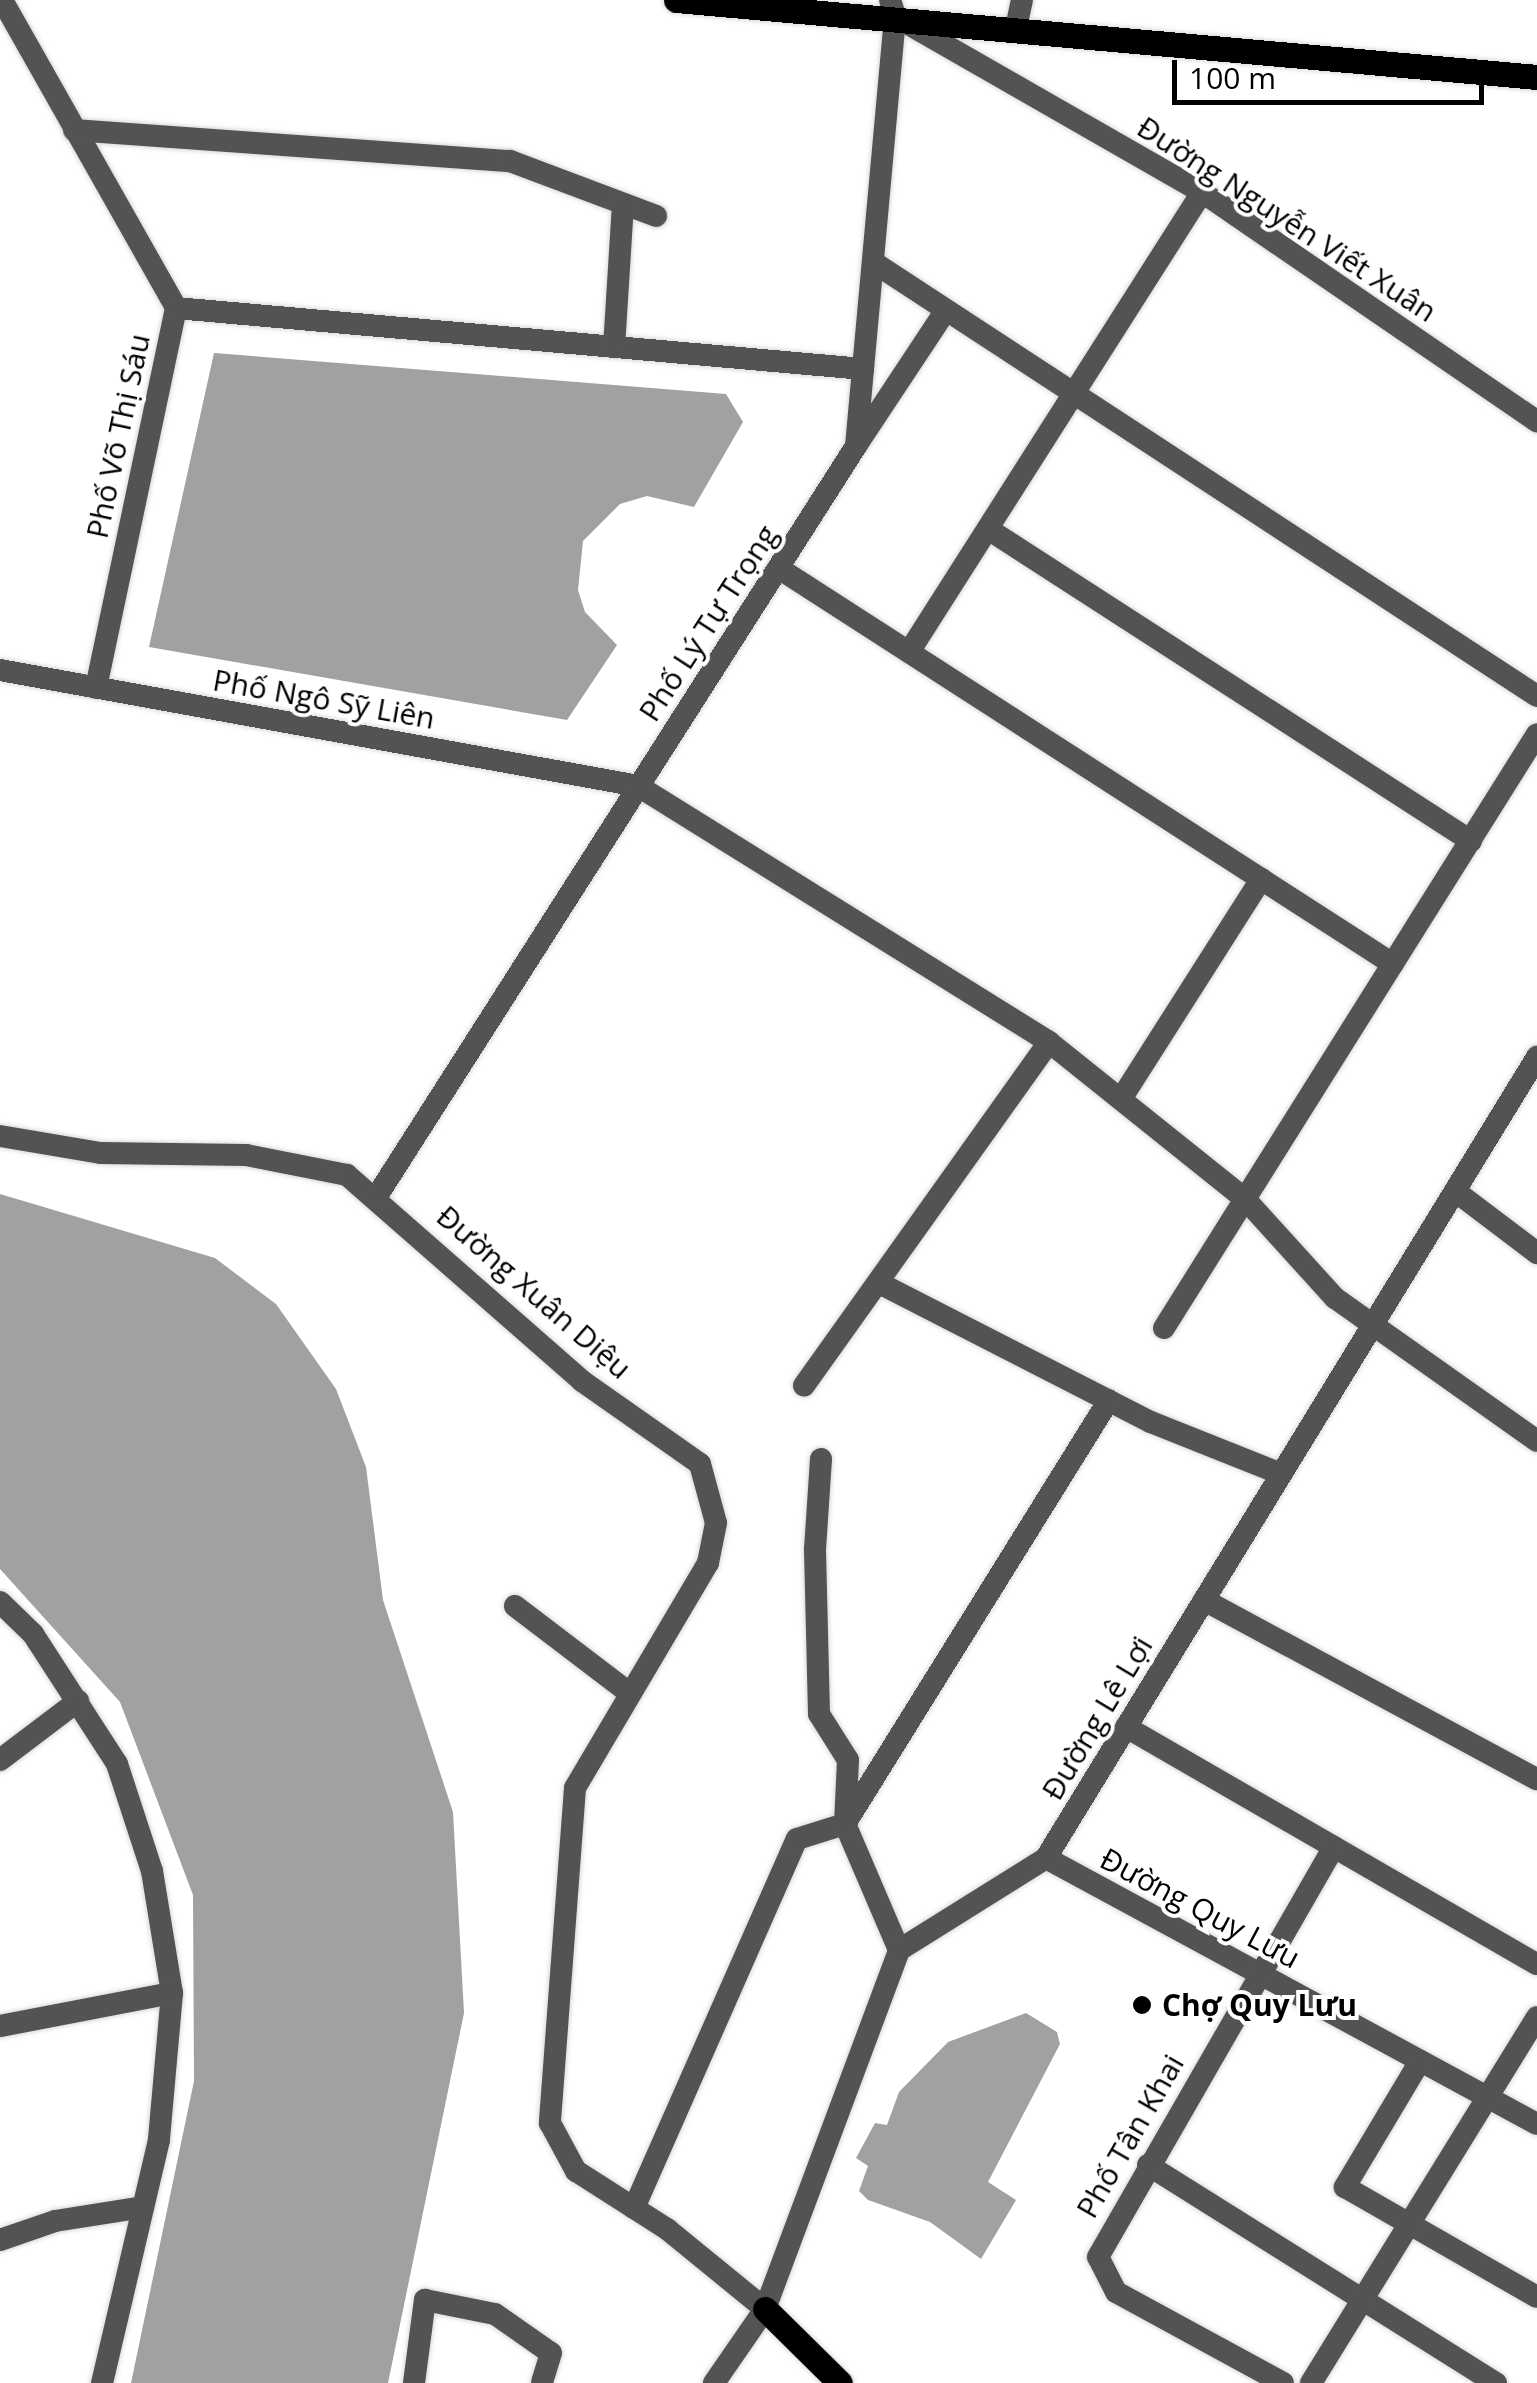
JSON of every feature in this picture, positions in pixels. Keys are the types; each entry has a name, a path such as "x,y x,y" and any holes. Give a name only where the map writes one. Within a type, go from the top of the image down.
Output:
{"main road":[{"path":"676,0 900,5 1016,28 1537,77"},
{"path":"765,2309 840,2383"}],"street":[{"name":"Phố Võ Thị Sáu","path":"2,0 176,308 96,688"},
{"path":"1016,28 1022,0"},
{"name":"Đường Nguyễn Viết Xuân","path":"900,5 1202,192 1537,421"},
{"name":"Phố Lý Tự Trọng","path":"377,1196 856,446 900,5"},
{"path":"74,130 510,161 656,216"},
{"path":"910,652 1202,192"},
{"path":"614,347 622,204"},
{"path":"873,262 1537,696"},
{"path":"176,308 863,369"},
{"path":"856,446 946,310"},
{"path":"988,529 1470,841"},
{"path":"780,569 1394,964"},
{"name":"Phố Ngô Sỹ Liên","path":"0,670 638,786"},
{"path":"1164,1328 1537,734"},
{"path":"638,786 1049,1042 1246,1200 1335,1298 1537,1442"},
{"path":"1121,1100 1261,878"},
{"path":"804,1386 1049,1042"},
{"name":"Đường Lê Lợi","path":"899,1950 1046,1858 1537,1057"},
{"name":"Đường Xuân Diệu","path":"0,1136 100,1153 246,1155 347,1175 377,1196 582,1381 688,1452 708,1481 716,1523 708,1563 628,1692 575,1788 550,2123 576,2170 634,2208 765,2309"},
{"path":"1454,1191 1537,1253"},
{"path":"879,1283 1109,1400 1281,1474"},
{"path":"634,2208 797,1839 846,1824 1109,1400"},
{"path":"714,2383 765,2309 899,1950 846,1824 848,1760 820,1714 814,1550 822,1458"},
{"path":"1204,1600 1537,1779"},
{"path":"0,1602 34,1634 117,1764 135,1818 172,1994 159,2140 102,2383"},
{"path":"515,1606 628,1692"},
{"path":"0,1760 78,1701"},
{"path":"1126,1727 1537,1964"},
{"name":"Phố Tân Khai","path":"1283,2383 1116,2292 1101,2274 1102,2246 1334,1847"},
{"name":"Đường Quy Lưu","path":"1046,1858 1537,2124"},
{"path":"0,2026 172,1994"},
{"path":"1311,2383 1537,2016"},
{"path":"1420,2061 1345,2187 1537,2298"},
{"path":"1148,2165 1496,2383"},
{"path":"0,2240 54,2221 143,2207"},
{"path":"414,2383 425,2300 496,2314 551,2352 542,2383"}],"shaded area":[{"path":"214,353 726,394 743,422 694,507 647,496 620,504 583,541 578,590 585,612 617,645 567,720 149,647"},
{"path":"0,1194 215,1258 276,1304 336,1389 366,1467 383,1600 453,1812 464,2013 388,2383 131,2383 194,2081 193,1895 120,1702 0,1569"},
{"path":"1026,2013 1057,2032 1060,2044 988,2182 1016,2200 981,2259 930,2222 868,2200 859,2191 868,2166 856,2158 875,2123 887,2125 899,2092 948,2042"}],"place":[{"name":"Chợ Quy Lưu","path":"1142,2005"}]}
